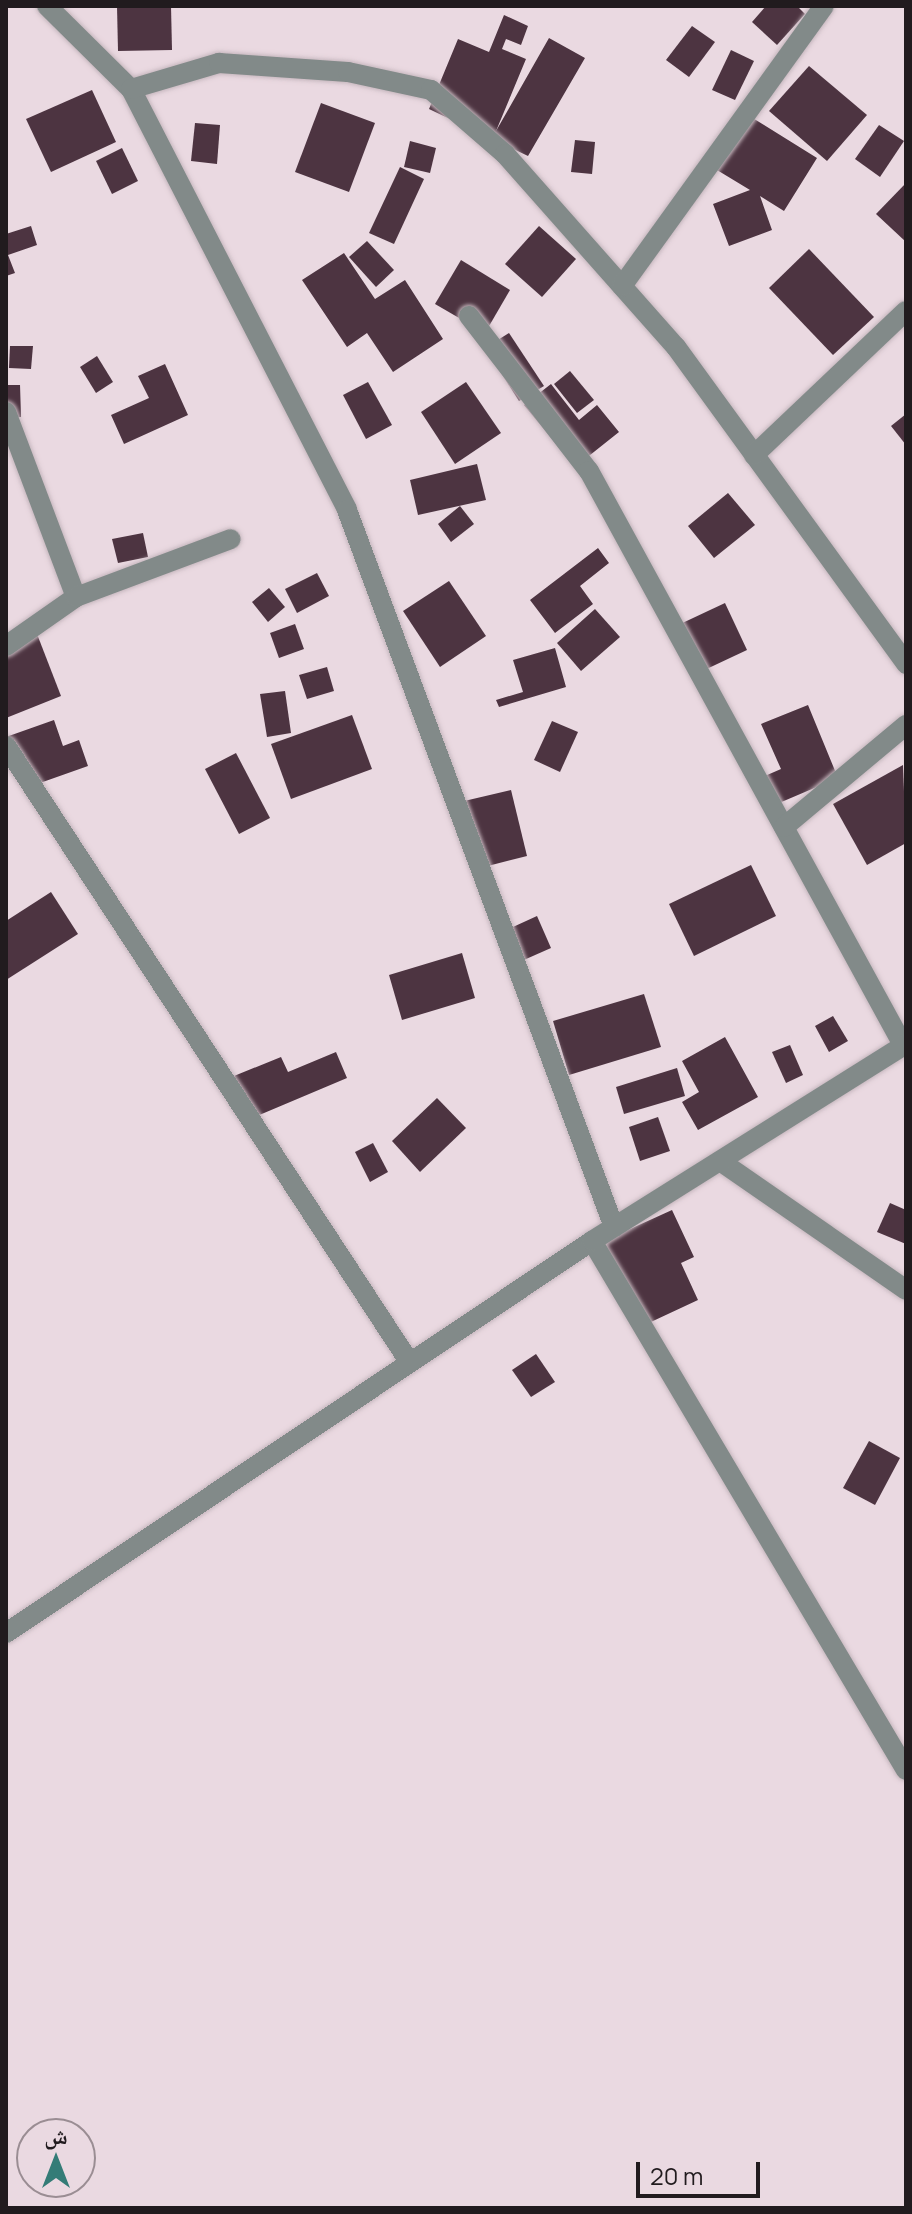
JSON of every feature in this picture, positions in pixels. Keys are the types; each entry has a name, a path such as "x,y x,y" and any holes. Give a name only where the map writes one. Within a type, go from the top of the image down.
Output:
{"street":[{"path":"47,6 131,89 347,510 614,1227"},
{"path":"622,286 824,6"},
{"path":"131,89 219,63 348,72 431,90 505,154 676,347 906,664"},
{"path":"754,455 906,311"},
{"path":"6,1633 592,1241 905,1044 589,471 469,316"},
{"path":"6,412 76,597"},
{"path":"6,646 76,597 231,539"},
{"path":"784,827 906,725"},
{"path":"6,746 410,1363"},
{"path":"720,1161 906,1290"},
{"path":"592,1241 906,1770"}],"building":[{"path":"117,6 171,6 172,50 118,51"},
{"path":"766,6 797,6 805,14 777,45 752,22"},
{"path":"504,15 528,26 521,45 506,39 502,49 526,59 496,131 549,38 585,58 528,156 429,109 458,39 489,52"},
{"path":"692,26 715,42 689,77 666,60"},
{"path":"731,50 754,61 735,100 712,90"},
{"path":"809,66 867,115 827,161 769,111"},
{"path":"92,90 116,142 51,172 26,119"},
{"path":"321,103 375,123 349,192 295,172"},
{"path":"751,117 817,158 784,211 760,196 772,230 729,246 713,204 750,190 717,170"},
{"path":"195,123 220,125 217,164 191,161"},
{"path":"879,125 904,141 880,177 855,159"},
{"path":"575,140 595,142 592,174 571,172"},
{"path":"410,141 436,148 430,173 404,167"},
{"path":"122,148 138,181 112,194 96,161"},
{"path":"400,167 424,179 394,244 369,233"},
{"path":"906,183 906,242 876,214"},
{"path":"31,226 37,245 8,255 15,273 6,276 6,234"},
{"path":"539,226 576,259 542,297 505,264"},
{"path":"367,241 394,270 376,287 349,257"},
{"path":"809,249 874,317 833,355 769,288"},
{"path":"344,253 375,299 405,280 443,339 393,372 367,333 347,347 302,280"},
{"path":"461,260 510,290 485,333 435,304"},
{"path":"509,333 544,386 519,401 485,348"},
{"path":"10,346 33,346 31,369 9,368"},
{"path":"97,356 113,382 96,393 80,367"},
{"path":"165,364 188,415 124,444 111,415 149,398 138,376"},
{"path":"570,371 594,400 577,413 554,384"},
{"path":"368,382 392,425 366,439 343,395"},
{"path":"466,382 501,433 455,464 421,412"},
{"path":"551,384 579,420 597,405 619,432 575,467 524,405"},
{"path":"6,385 20,385 21,417 6,418"},
{"path":"906,414 906,445 891,426"},
{"path":"477,464 486,500 418,515 410,480"},
{"path":"728,493 755,525 714,558 688,526"},
{"path":"460,506 474,524 451,542 438,524"},
{"path":"143,533 148,557 118,563 112,539"},
{"path":"598,548 609,563 580,586 593,604 555,633 530,600"},
{"path":"317,573 329,596 297,613 285,589"},
{"path":"449,581 486,636 440,667 403,611"},
{"path":"269,588 285,607 268,622 252,602"},
{"path":"725,603 747,650 698,673 676,626"},
{"path":"595,609 620,637 581,671 557,643"},
{"path":"295,624 304,649 279,658 270,633"},
{"path":"37,634 61,696 6,718 6,646"},
{"path":"555,648 566,687 499,707 496,700 523,692 513,660"},
{"path":"327,667 334,691 307,699 299,675"},
{"path":"285,691 291,733 267,737 260,694"},
{"path":"808,705 838,778 772,806 760,778 781,769 761,724"},
{"path":"352,715 372,769 291,799 271,744"},
{"path":"54,720 63,746 79,740 88,766 23,789 6,737"},
{"path":"552,721 578,732 560,772 534,760"},
{"path":"236,753 270,818 239,834 205,769"},
{"path":"903,765 906,843 867,865 833,804"},
{"path":"511,790 527,856 476,869 460,802"},
{"path":"751,865 776,916 694,956 669,904"},
{"path":"51,892 78,934 6,980 6,921"},
{"path":"537,916 551,948 517,963 504,931"},
{"path":"462,953 475,998 402,1020 389,975"},
{"path":"644,994 661,1047 569,1075 553,1021"},
{"path":"833,1016 848,1041 829,1052 815,1026"},
{"path":"725,1037 758,1097 698,1130 682,1102 699,1092 682,1061"},
{"path":"790,1045 803,1075 786,1083 772,1052"},
{"path":"336,1052 347,1078 252,1118 234,1076 281,1057 288,1072"},
{"path":"677,1068 685,1096 624,1114 616,1087"},
{"path":"437,1098 466,1128 420,1172 392,1141"},
{"path":"658,1117 670,1151 640,1161 629,1127"},
{"path":"373,1143 388,1172 370,1182 355,1152"},
{"path":"890,1203 906,1210 906,1244 877,1232"},
{"path":"672,1210 694,1257 681,1263 698,1300 638,1328 599,1243"},
{"path":"536,1354 555,1382 531,1397 512,1370"},
{"path":"869,1441 900,1458 875,1505 843,1488"}]}
